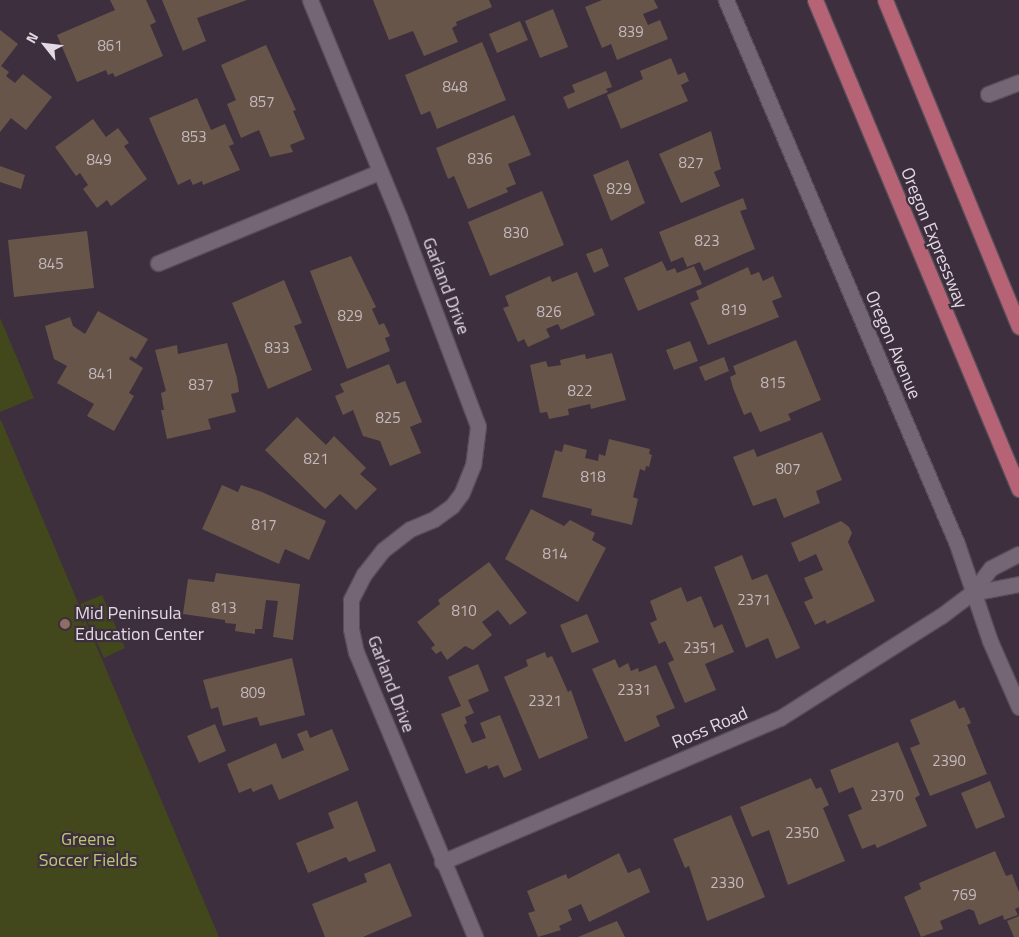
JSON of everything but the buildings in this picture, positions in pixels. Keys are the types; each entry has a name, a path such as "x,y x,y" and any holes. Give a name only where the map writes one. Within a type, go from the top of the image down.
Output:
{"main road":[{"name":"Oregon Expressway","path":"816,0 1019,489"},
{"path":"885,0 1019,327"}],"street":[{"name":"Garland Drive","path":"310,0 468,393 478,426 473,465 461,494 452,506 434,519 410,529 382,550 364,574 351,600 350,629 356,652 442,862 475,937"},
{"name":"Oregon Avenue","path":"726,0 957,544 972,593 1019,708"},
{"path":"988,94 1019,82"},
{"path":"158,263 379,172"},
{"name":"Ross Road","path":"442,862 780,718 972,593 991,568 1019,554"},
{"name":"Ross Road","path":"972,593 1019,584"}],"green space":[{"path":"0,318 34,398 0,412"},
{"name":"Greene Soccer Fields","path":"1,420 219,937 0,937"},
{"path":"102,595 125,648 104,658 80,604"}],"place":[{"name":"Mid Peninsula Education Center","path":"65,624"}]}
